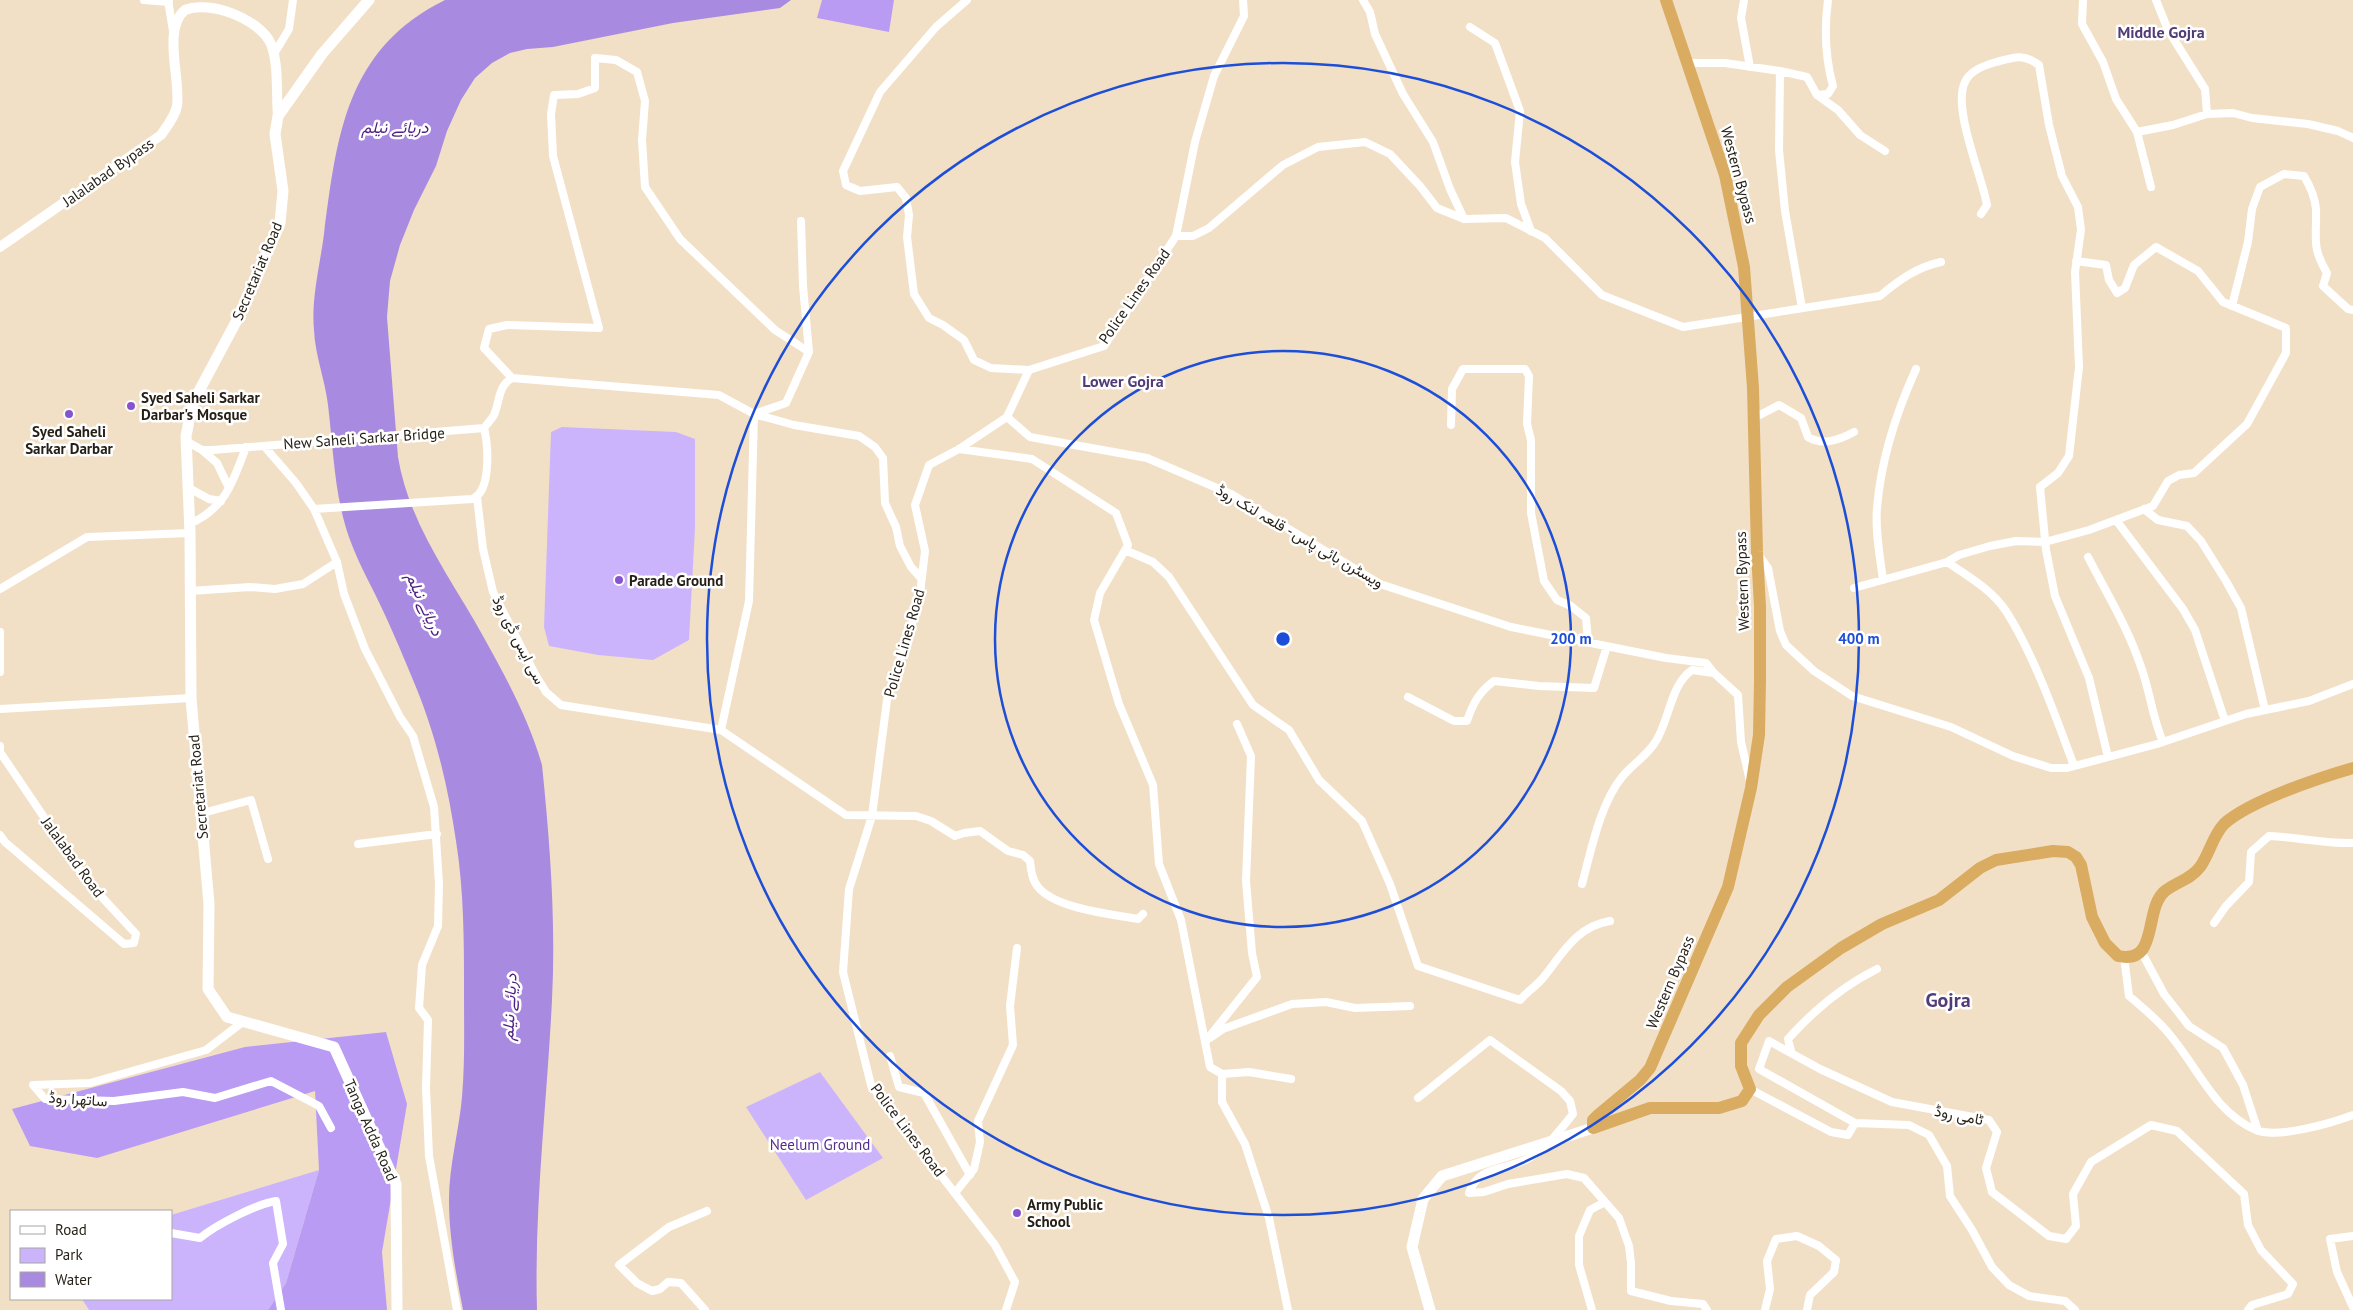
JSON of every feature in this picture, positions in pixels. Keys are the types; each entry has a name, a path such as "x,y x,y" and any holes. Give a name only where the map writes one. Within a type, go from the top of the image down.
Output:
{"highway":[{"name":"Western Bypass","path":"1593,1128 1593,1120 1640,1080 1656,1055 1728,887 1751,788 1759,735 1760,607 1754,418 1749,317 1742,257 1725,175 1666,0"},
{"path":"1593,1128 1650,1108 1711,1108 1742,1101 1750,1090 1741,1066 1741,1043 1759,1015 1786,987 1870,931 1939,900 1980,868 1996,860 2053,851 2068,852 2076,857 2081,864 2092,917 2111,951 2124,957 2141,952 2147,945 2154,910 2164,891 2191,876 2200,866 2212,840 2224,825 2248,808 2326,776 2353,768"}],"main road":[{"path":"278,116 322,54 369,0"},
{"name":"Secretariat Road","path":"244,1021 227,1017 208,989 209,904 199,814 191,698 186,441 192,406 237,320 280,223 283,191 275,134 278,116"},
{"name":"Tanga Adda Road","path":"244,1021 334,1047 396,1184 397,1310"},
{"path":"1430,1310 1412,1247 1423,1199 1442,1176 1593,1128"}],"street":[{"path":"144,0 168,1 173,31"},
{"path":"274,54 289,29 294,0"},
{"path":"967,0 936,27 880,92 843,171 846,185 860,190 897,187 906,198 909,215 907,237 914,294 928,318 943,325 964,340 974,360 991,368 1029,370 1007,417"},
{"name":"Police Lines Road","path":"1029,370 1104,346 1176,236 1195,142 1214,76 1244,16 1243,0"},
{"path":"1363,0 1370,12 1375,34 1403,94 1433,142 1450,189 1464,219"},
{"path":"1744,0 1741,18 1750,67"},
{"path":"1817,95 1828,94 1833,86 1828,67 1824,29 1828,0"},
{"path":"2083,0 2082,24 2103,62 2116,99 2137,132 2151,187"},
{"path":"2156,0 2168,30 2205,89 2207,114"},
{"path":"173,31 184,10 195,5 219,4 238,11 270,42 274,54 278,116"},
{"path":"1470,27 1495,43 1520,111 1515,162 1521,204 1531,231"},
{"name":"Jalalabad Bypass","path":"0,247 161,135 172,120 177,105 173,31"},
{"path":"1981,214 1987,205 1984,184 1972,156 1965,124 1962,95 1965,80 1982,65 2015,57 2029,57 2039,65 2049,125 2062,176 2078,207 2081,230 2074,272 2079,366 2075,408 2069,456 2058,473 2040,488 2045,542 2055,596 2089,678 2108,757"},
{"path":"512,378 484,348 490,329 507,325 598,328 553,156 551,114 554,95 578,94 595,88 595,58 616,60 637,72 645,101 642,140 644,187 680,239 775,330 809,352"},
{"path":"1688,63 1725,63 1807,77 1817,95 1838,110 1860,135 1885,151"},
{"path":"1780,71 1779,150 1785,211 1802,308"},
{"path":"2137,132 2173,125 2207,114 2233,113 2252,118 2308,124 2353,138"},
{"path":"1176,236 1193,236 1209,228 1283,165 1318,147 1365,142 1390,154 1404,166 1437,208 1464,219 1506,218 1550,243 1602,295 1683,327 1880,296 1904,276 1928,265 1941,262"},
{"path":"2232,306 2248,242 2252,209 2260,187 2284,174 2304,176 2312,191 2316,208 2314,238 2317,258 2326,273 2323,286 2348,309 2353,310"},
{"path":"754,414 786,403 809,352 803,286 801,221"},
{"path":"1854,588 1947,562 1959,555 1990,546 2016,541 2045,542 2090,530 2153,506 2168,482 2179,474 2194,473 2248,424 2286,352 2286,328 2223,302 2198,271 2156,247 2134,265 2125,288 2117,293 2109,280 2106,265 2076,261"},
{"path":"1451,425 1452,389 1463,369 1525,369 1529,376 1527,424 1531,440 1531,513 1544,581 1557,600 1571,606 1586,618 1588,642"},
{"path":"1883,580 1877,509 1885,453 1897,413 1916,369"},
{"path":"316,509 457,500 477,497 481,491 489,458 484,428 493,417 501,388 505,382 512,378 719,395 754,414 794,426 858,436 875,447 883,458 885,503 896,527 900,546 911,567 922,578"},
{"path":"1754,418 1779,405 1801,418 1808,437 1817,442 1840,440 1854,432"},
{"path":"754,414 749,601 721,730 846,815 916,816 931,821 955,836 980,831 1002,848 1023,855 1030,861 1032,875 1038,888 1053,898 1078,908 1138,919 1143,914"},
{"name":"Police Lines Road","path":"1006,1310 1015,1282 995,1244 871,1085 843,972 849,890 872,816 887,700 919,602 925,551 915,505 929,465 960,449 1007,417"},
{"name":"ویسٹرن بائی پاس - قلعہ لنک روڈ","path":"1007,417 1030,437 1147,458 1231,494 1380,584 1511,627 1706,663 1738,696 1741,742 1751,788"},
{"name":"New Saheli Sarkar Bridge","path":"202,450 484,428"},
{"path":"186,441 202,450 217,463 229,488"},
{"path":"264,446 316,509 337,562 344,594 365,649 400,717 413,736 434,808 439,884 438,926 422,966 419,1008 428,1020 428,1156 457,1310"},
{"path":"0,589 87,537 189,528 206,517 222,501 246,447"},
{"path":"960,449 1032,459 1116,513 1128,545 1100,593 1094,620 1119,704 1153,785 1159,864 1181,920 1210,1068 1222,1074 1249,1072 1291,1079"},
{"path":"187,487 209,499 222,501"},
{"name":"سی ایس ڈی روڈ","path":"477,497 483,549 493,592 546,692 561,705 721,730"},
{"path":"2144,509 2158,520 2187,526 2201,541 2226,580 2241,608 2265,710"},
{"path":"2116,520 2183,609 2196,630 2225,721"},
{"path":"1125,550 1152,562 1169,576 1253,705 1289,730 1319,780 1362,821 1390,884 1418,966 1520,1000 1542,979 1566,946 1597,923 1610,921"},
{"path":"1757,552 1768,568 1780,631 1786,645 1814,671 1852,696 1951,726 2013,756 2051,768 2074,766 2163,742 2225,721 2308,701 2353,684"},
{"path":"2088,556 2128,631 2148,688 2156,726 2163,742"},
{"path":"190,591 250,588 275,589 303,584 337,562"},
{"path":"1947,562 1979,583 2005,610 2032,663 2060,726 2074,766"},
{"path":"0,632 0,672"},
{"path":"1408,697 1454,721 1467,721 1481,690 1494,681 1539,686 1594,688 1607,646"},
{"path":"1582,884 1597,832 1612,795 1622,777 1655,744 1682,678 1692,670 1714,673"},
{"path":"0,709 191,698"},
{"path":"1205,1042 1257,977 1252,953 1246,881 1252,756 1237,724"},
{"name":"Jalalabad Road","path":"0,746 0,752 87,881 136,934 134,943 124,944 0,836"},
{"path":"199,814 251,800 268,859"},
{"path":"358,844 437,834"},
{"path":"2214,923 2226,906 2249,882 2251,852 2269,836 2297,837 2332,844 2353,843"},
{"path":"955,1193 974,1169 980,1142 978,1121 1013,1045 1010,1006 1017,948"},
{"path":"2141,952 2164,994 2189,1026 2223,1048 2243,1085 2258,1131"},
{"path":"2124,957 2129,996 2164,1027 2195,1066 2222,1108 2258,1131 2297,1132 2353,1115"},
{"path":"1791,1051 1788,1039 1806,1018 1858,979 1877,969"},
{"path":"1205,1042 1223,1030 1292,1004 1326,1002 1355,1008 1410,1006"},
{"name":"ساتھرا روڈ","path":"244,1021 206,1050 90,1083 33,1085 44,1099 114,1102 183,1092 215,1098 272,1081 319,1106 331,1128"},
{"path":"1418,1098 1490,1040 1561,1091 1570,1101 1573,1114 1552,1140 1529,1158 1488,1172 1480,1177 1473,1182 1469,1193 1484,1192 1508,1184 1568,1174 1584,1178 1619,1218 1629,1246 1632,1263 1631,1291 1671,1301 1703,1304 1707,1310"},
{"name":"ٹامی روڈ","path":"1855,1123 1758,1069 1770,1041 1791,1051 1820,1069 1892,1102 1989,1120 1997,1132 1986,1168 1992,1192 2049,1236 2066,1239 2076,1226 2073,1194 2091,1162 2150,1125 2177,1131 2244,1194 2248,1225 2261,1250 2293,1284 2288,1294 2252,1306 2248,1310"},
{"path":"890,1056 899,1087 924,1093 970,1174"},
{"path":"1222,1074 1222,1102 1245,1144 1269,1218 1288,1310"},
{"path":"1750,1090 1831,1132 1848,1135 1855,1123 1909,1125 1930,1135 1947,1166 1950,1196 1992,1267 2010,1285 2029,1296 2066,1302 2075,1310"},
{"path":"172,1233 200,1238 214,1227 263,1203 276,1201 283,1244 273,1263 281,1310"},
{"path":"1592,1310 1579,1265 1579,1236 1590,1210 1604,1202"},
{"path":"706,1310 681,1283 668,1282 660,1288 652,1290 638,1283 618,1265 669,1227 707,1211"},
{"path":"1765,1310 1770,1289 1767,1261 1776,1239 1797,1236 1819,1246 1836,1260 1834,1272 1810,1295 1806,1310"},
{"path":"2353,1236 2330,1239 2337,1272 2353,1307"}],"green space":[{"name":"Parade Ground","path":"562,427 676,432 695,439 695,528 689,640 653,660 598,655 549,646 544,627 551,432"},
{"name":"Neelum Ground","path":"820,1072 883,1158 806,1200 746,1107"},
{"path":"319,1170 286,1283 268,1310 89,1310 83,1300 172,1300 172,1215"}],"shaded area":[{"path":"822,0 894,0 889,32 817,18"},
{"path":"386,1032 407,1104 382,1252 387,1310 268,1310 286,1283 319,1170 315,1091 97,1158 30,1146 12,1109 245,1047"}],"water":[{"name":"دریائے نیلم","path":"445,0 791,0 780,8 673,23 553,47 527,49 510,53 492,63 475,78 461,100 447,131 436,166 414,210 400,245 390,281 387,317 398,457 403,482 421,528 483,636 516,699 531,732 542,765 552,882 553,970 537,1232 537,1310 463,1310 455,1269 449,1214 451,1174 462,1097 464,1058 463,917 456,841 445,779 421,699 384,613 358,560 346,528 334,467 328,405 316,349 313,318 334,163 352,98 367,69 386,43 412,20"}],"place":[{"name":"Syed Saheli Sarkar Darbar's Mosque","path":"131,406"},
{"name":"Syed Saheli Sarkar Darbar","path":"69,414"},
{"name":"Parade Ground","path":"619,580"},
{"name":"Army Public School","path":"1017,1213"}],"district":[{"name":"Middle Gojra","path":"2161,32"},
{"name":"Lower Gojra","path":"1123,381"},
{"name":"Gojra","path":"1948,1000"}]}
